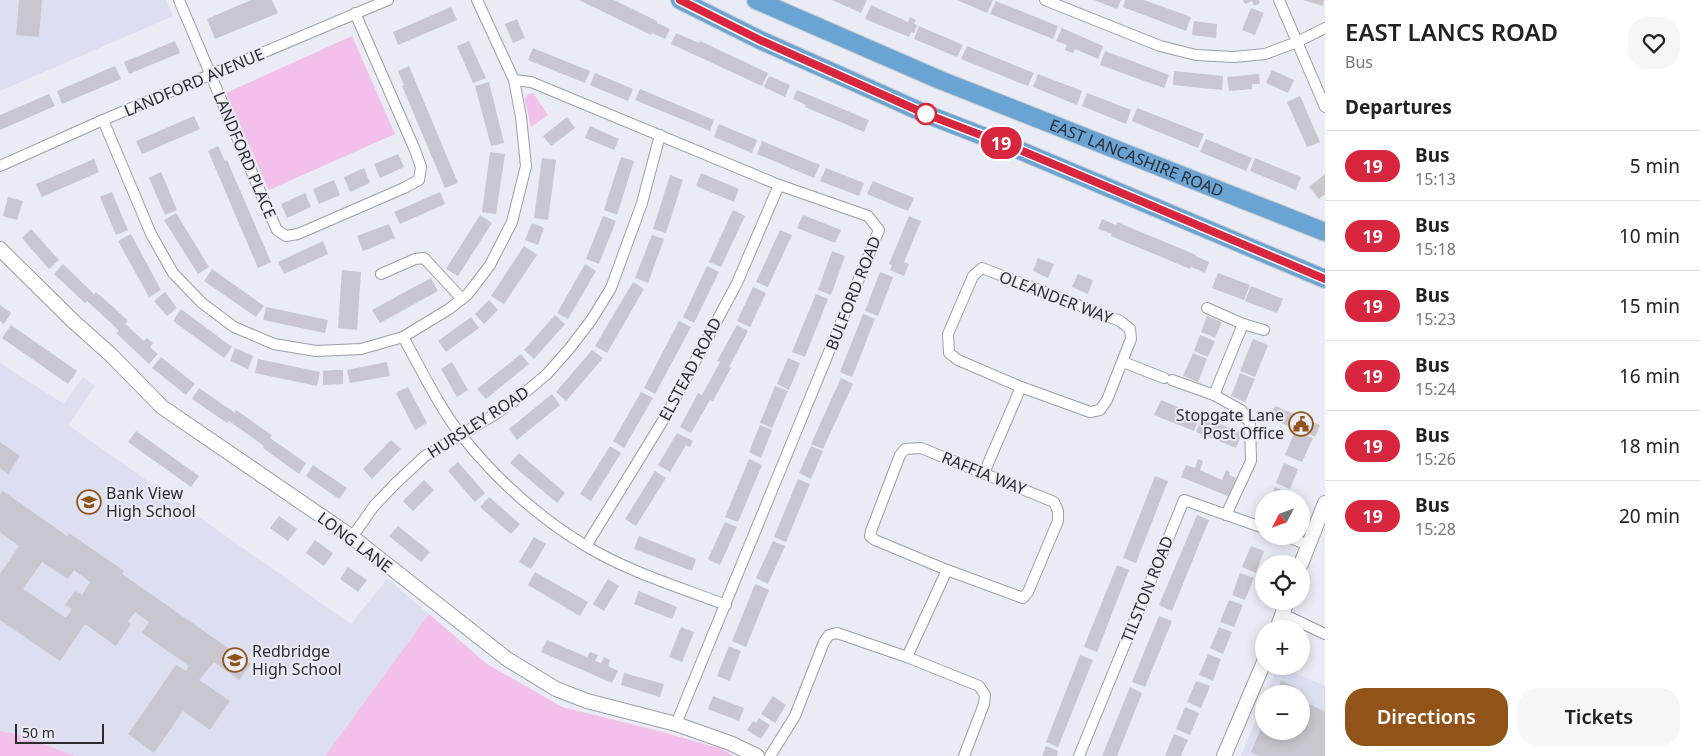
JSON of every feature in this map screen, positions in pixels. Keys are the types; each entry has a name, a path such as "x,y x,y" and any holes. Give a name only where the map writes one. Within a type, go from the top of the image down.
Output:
{"highway":[{"path":"680,0 760,40 926,114 1020,150 1325,279"},
{"name":"EAST LANCASHIRE ROAD","path":"756,0 791,17 940,80 1325,232"}],"street":[{"path":"179,0 211,75"},
{"name":"LANDFORD AVENUE","path":"0,166 103,120 388,0"},
{"path":"103,120 151,234 173,273 202,303 234,327 274,344 316,351 361,349 403,337 449,310 468,294 490,266 512,222 526,166 521,117 514,80 477,0"},
{"path":"1045,0 1160,46 1196,55 1234,57 1264,54 1297,42 1325,28"},
{"path":"1279,0 1325,107"},
{"name":"LANDFORD PLACE","path":"211,75 277,230 286,236 298,234 404,188 418,180 421,167 415,150 355,14"},
{"name":"BULFORD ROAD","path":"514,80 531,82 778,185 868,216 879,230 676,724"},
{"name":"HURSLEY ROAD","path":"352,537 374,506 396,482 425,456 494,415 547,374 570,348 592,319 611,288 642,203 660,135"},
{"name":"ELSTEAD ROAD","path":"586,546 667,414 737,282 778,185"},
{"name":"LONG LANE","path":"0,249 73,321 111,354 162,407 352,537 508,659 556,689 587,701 676,724 757,756"},
{"path":"381,274 424,258 462,299"},
{"name":"OLEANDER WAY","path":"982,268 1120,322 1130,329 1131,339 1123,362 1108,400 1100,410 1090,412 1020,387 958,360 949,353 948,334 973,276 982,268"},
{"path":"1207,308 1243,324 1264,330"},
{"path":"1214,395 1243,324"},
{"path":"403,337 460,435 534,511 586,546 633,569 726,605"},
{"path":"1123,362 1214,395 1241,410 1250,423 1251,461 1226,515"},
{"path":"984,473 1020,387"},
{"name":"RAFFIA WAY","path":"905,448 921,448 984,473 1054,502 1058,511 1058,521 1028,592 1022,598 947,570 874,540 870,536 900,455 905,448"},
{"name":"TILSTON ROAD","path":"1078,756 1184,500 1255,525"},
{"path":"1310,539 1325,503"},
{"path":"907,657 947,570"},
{"path":"1288,610 1325,634"},
{"path":"770,756 795,716 824,642 829,635 836,633 907,657 978,686 985,695 984,704 964,756"},
{"path":"1224,756 1258,675"}],"shaded area":[{"path":"0,0 166,0 173,16 0,91"},
{"path":"352,36 395,134 269,190 226,93"},
{"path":"533,93 548,115 531,127 525,99 528,94"},
{"name":"Bank View High School","path":"0,363 64,404 83,377 95,386 68,425 351,624 387,579 429,614 325,756 75,756 20,735 0,731"},
{"path":"429,614 487,664 562,707 659,731 722,749 734,756 325,756"},
{"path":"1274,675 1299,675 1325,686 1325,756 1241,756 1255,722 1255,740 1310,740 1310,685 1270,685"},
{"path":"0,731 20,735 75,756 0,756"}],"building":[{"path":"19,0 42,0 39,37 16,35"},
{"path":"251,0 272,0 278,13 215,39 207,19"},
{"path":"579,0 614,0 670,29 665,39 652,33 651,35"},
{"path":"832,0 867,0 861,13"},
{"path":"957,0 993,0 987,13"},
{"path":"1094,0 1121,0 1117,9"},
{"path":"1125,0 1144,0 1191,17 1186,31 1123,7"},
{"path":"1243,0 1259,0 1260,3 1254,6 1252,1 1245,4"},
{"path":"1303,0 1324,0 1323,6"},
{"path":"996,1 1058,26 1053,39 990,14"},
{"path":"871,5 908,22 910,17 916,20 914,24 917,25 914,33 911,32 909,37 865,19"},
{"path":"451,7 457,20 398,45 393,32"},
{"path":"1251,8 1264,13 1255,35 1242,30"},
{"path":"517,19 525,38 513,43 505,24"},
{"path":"1194,21 1217,24 1216,38 1192,35"},
{"path":"919,26 963,45 957,57 914,39"},
{"path":"1062,28 1103,46 1098,59 1075,49 1073,53 1065,50 1067,45 1056,41"},
{"path":"676,33 699,43 700,41 768,73 762,86 671,44"},
{"path":"175,41 180,53 129,74 124,62"},
{"path":"469,41 486,78 473,83 457,46"},
{"path":"967,46 1034,73 1028,86 961,59"},
{"path":"533,48 590,71 585,83 528,60"},
{"path":"1105,51 1169,75 1164,88 1100,65"},
{"path":"115,66 121,79 62,104 57,91"},
{"path":"409,66 458,183 445,188 402,86 404,85 398,71"},
{"path":"1272,70 1294,80 1288,93 1266,83"},
{"path":"1174,71 1223,76 1222,90 1173,85"},
{"path":"595,73 633,89 628,101 590,85"},
{"path":"1038,74 1082,91 1077,105 1033,87"},
{"path":"1259,74 1260,84 1252,84 1252,89 1229,91 1227,77"},
{"path":"769,76 790,85 785,97 764,87"},
{"path":"489,82 504,143 491,146 475,86"},
{"path":"640,89 714,120 710,131 635,100"},
{"path":"797,90 869,120 864,132 805,107 806,105 793,99"},
{"path":"1087,93 1131,110 1126,124 1082,106"},
{"path":"49,94 55,106 0,130 0,115"},
{"path":"1300,96 1320,142 1307,147 1287,102"},
{"path":"1137,108 1204,134 1198,148 1132,121"},
{"path":"194,116 200,129 142,154 136,141"},
{"path":"567,117 575,128 551,146 543,136"},
{"path":"719,124 757,140 752,153 714,137"},
{"path":"590,126 619,139 614,150 585,138"},
{"path":"1206,139 1252,158 1246,171 1200,152"},
{"path":"762,141 820,165 814,178 757,154"},
{"path":"218,146 225,161 227,160 271,262 258,268 208,151"},
{"path":"490,152 505,154 496,214 482,212"},
{"path":"398,154 404,167 380,178 374,164"},
{"path":"621,157 634,161 617,215 604,210"},
{"path":"542,158 556,160 548,220 534,218"},
{"path":"1255,158 1301,177 1296,190 1250,171"},
{"path":"94,159 99,172 42,197 36,184"},
{"path":"364,168 370,183 350,192 344,177"},
{"path":"826,168 864,183 859,196 820,181"},
{"path":"161,172 177,210 165,215 149,178"},
{"path":"701,173 739,189 734,202 696,186"},
{"path":"1325,174 1325,194 1319,199 1309,187"},
{"path":"670,175 683,180 666,233 653,229"},
{"path":"334,180 340,195 319,204 313,189"},
{"path":"873,181 914,198 908,211 867,194"},
{"path":"112,192 128,230 116,235 100,197"},
{"path":"440,192 445,204 400,224 394,212"},
{"path":"305,193 311,207 287,218 281,204"},
{"path":"8,197 23,201 17,220 3,216"},
{"path":"733,210 745,216 721,267 709,262"},
{"path":"176,213 209,267 198,274 164,220"},
{"path":"480,215 492,223 458,276 446,269"},
{"path":"803,215 841,230 835,243 797,228"},
{"path":"603,216 616,221 599,264 586,259"},
{"path":"909,216 921,221 904,262 909,264 904,276 890,270 892,265 889,264"},
{"path":"1102,219 1116,225 1117,222 1196,255 1209,262 1205,273 1191,267 1190,269 1111,236 1112,234 1098,229"},
{"path":"532,223 544,228 538,245 525,240"},
{"path":"389,224 395,238 363,251 357,236"},
{"path":"31,229 59,260 49,269 22,238"},
{"path":"780,230 792,235 768,287 756,282"},
{"path":"131,234 161,290 149,297 118,241"},
{"path":"652,235 664,239 648,283 635,278"},
{"path":"323,241 328,254 284,274 278,262"},
{"path":"524,246 537,255 504,304 491,296"},
{"path":"832,251 845,256 831,295 818,290"},
{"path":"1038,258 1054,264 1048,278 1033,271"},
{"path":"63,264 94,294 96,292 128,321 125,324 144,341 147,338 153,343 150,347 158,354 149,364 116,333 119,331 111,323 87,301 85,303 54,274"},
{"path":"585,264 596,271 568,319 557,313"},
{"path":"707,266 719,272 694,323 683,317"},
{"path":"212,269 264,306 256,317 204,281"},
{"path":"342,270 361,272 357,330 338,328"},
{"path":"880,272 893,277 878,316 865,311"},
{"path":"1218,273 1250,285 1244,300 1212,288"},
{"path":"1078,274 1093,280 1088,294 1072,287"},
{"path":"431,278 438,291 380,323 372,310"},
{"path":"633,282 644,289 607,353 595,346"},
{"path":"1251,286 1283,299 1277,313 1245,301"},
{"path":"753,287 766,293 750,327 737,321"},
{"path":"165,292 177,308 167,316 154,301"},
{"path":"816,294 828,299 805,357 792,352"},
{"path":"489,300 498,310 484,324 475,314"},
{"path":"0,305 11,313 4,324 0,321"},
{"path":"266,307 328,320 325,333 263,320"},
{"path":"181,309 232,347 224,358 173,321"},
{"path":"863,314 875,319 852,377 840,372"},
{"path":"555,315 565,324 534,359 524,350"},
{"path":"1207,316 1222,322 1215,338 1201,332"},
{"path":"471,317 479,328 446,352 438,341"},
{"path":"679,321 691,327 655,394 644,388"},
{"path":"11,325 77,371 68,384 2,338"},
{"path":"737,325 748,331 713,401 710,400 691,433 680,427 698,393 702,395 720,362 717,361"},
{"path":"1200,335 1215,341 1208,357 1194,351"},
{"path":"1253,339 1268,345 1255,377 1240,371"},
{"path":"235,348 253,356 248,369 230,361"},
{"path":"592,350 603,358 566,401 556,392"},
{"path":"1193,353 1207,359 1198,382 1183,376"},
{"path":"521,354 529,364 486,399 477,389"},
{"path":"161,357 195,384 186,395 152,368"},
{"path":"788,358 800,363 789,390 777,384"},
{"path":"258,359 320,372 317,386 255,373"},
{"path":"387,362 390,376 350,383 347,370"},
{"path":"452,362 468,390 457,397 441,369"},
{"path":"343,370 343,384 323,385 323,371"},
{"path":"1240,373 1255,379 1245,402 1231,396"},
{"path":"841,378 853,384 823,449 811,444"},
{"path":"775,386 788,391 772,428 760,423"},
{"path":"408,387 427,423 415,430 396,393"},
{"path":"199,388 235,413 236,410 272,435 270,438 306,463 299,474 229,421 227,423 192,399"},
{"path":"641,392 653,398 624,448 613,441"},
{"path":"552,394 560,405 517,440 509,429"},
{"path":"1161,400 1200,416 1194,431 1154,415"},
{"path":"1275,406 1320,425 1315,437 1269,418"},
{"path":"1202,417 1242,433 1236,448 1196,432"},
{"path":"760,425 772,430 761,458 749,452"},
{"path":"136,431 199,476 191,487 128,442"},
{"path":"1295,431 1313,438 1302,462 1285,455"},
{"path":"677,433 693,441 690,447 686,445 670,472 658,465"},
{"path":"391,440 401,449 372,479 363,469"},
{"path":"0,442 20,456 8,474 0,468"},
{"path":"610,446 621,453 591,501 580,494"},
{"path":"811,446 823,451 811,479 799,473"},
{"path":"519,453 565,493 557,503 510,463"},
{"path":"749,459 762,465 738,522 725,517"},
{"path":"1198,459 1203,461 1200,470 1222,480 1226,470 1230,472 1229,475 1236,478 1230,497 1181,477 1186,465 1195,468"},
{"path":"458,462 485,493 475,502 448,471"},
{"path":"1284,463 1298,469 1290,489 1276,483"},
{"path":"313,465 347,488 339,499 306,476"},
{"path":"655,471 666,478 636,526 625,519"},
{"path":"1155,476 1168,481 1136,563 1123,558"},
{"path":"798,479 810,484 786,542 774,537"},
{"path":"424,480 434,490 413,511 403,501"},
{"path":"3,491 67,536 69,533 124,571 122,574 251,664 239,680 214,662 199,680 230,701 210,730 183,711 154,753 128,734 176,665 186,671 189,666 142,633 149,622 135,612 128,621 131,624 116,646 85,624 60,661 0,620 0,574 19,546 0,532 0,495","holes":["42,562 68,579 74,570 90,582 82,595 75,591 65,605 72,609 66,618 23,589"]},
{"path":"489,497 520,524 511,534 480,507"},
{"path":"1197,515 1209,520 1172,611 1159,605"},
{"path":"279,516 297,529 288,541 270,528"},
{"path":"725,522 737,527 720,565 708,559"},
{"path":"398,526 430,552 421,562 389,536"},
{"path":"639,536 696,559 692,571 634,549"},
{"path":"534,537 546,544 531,569 519,562"},
{"path":"315,540 333,553 324,566 306,553"},
{"path":"773,541 785,546 768,584 756,578"},
{"path":"1251,546 1264,551 1263,555 1255,555 1255,573 1242,567"},
{"path":"1117,565 1129,570 1097,652 1084,647"},
{"path":"348,567 367,580 358,592 340,579"},
{"path":"535,572 588,602 580,616 528,585"},
{"path":"1240,573 1254,578 1245,600 1232,595"},
{"path":"608,579 619,586 604,611 593,604"},
{"path":"755,584 769,590 746,647 732,641"},
{"path":"639,591 677,607 672,619 634,604"},
{"path":"1229,600 1243,605 1234,627 1220,622"},
{"path":"1159,616 1172,621 1145,687 1132,682"},
{"path":"681,627 694,632 682,662 669,657"},
{"path":"1219,627 1232,632 1223,654 1210,648"},
{"path":"547,640 587,657 590,652 598,655 595,661 601,663 604,657 610,660 608,666 618,671 612,683 541,652"},
{"path":"729,646 741,651 730,681 717,676"},
{"path":"1208,654 1221,659 1213,681 1199,675"},
{"path":"1080,655 1093,660 1058,747 1046,742"},
{"path":"624,673 664,684 660,697 621,685"},
{"path":"1196,681 1210,686 1201,708 1187,702"},
{"path":"1281,681 1290,685 1279,685"},
{"path":"1130,687 1142,693 1117,756 1102,756"},
{"path":"713,696 744,708 739,721 708,709"},
{"path":"773,696 786,705 775,723 761,714"},
{"path":"1310,705 1325,711 1325,756 1259,756 1251,752 1256,740 1310,740"},
{"path":"1185,707 1199,713 1190,735 1176,729"},
{"path":"759,718 770,725 761,739 747,730 753,721 756,723"},
{"path":"1174,734 1188,740 1181,756 1165,756"},
{"path":"1046,746 1058,751 1057,756 1042,756"}],"bus line":[{"name":"19","path":"680,0 760,40 926,114 1020,150 1325,279"}],"place":[{"name":"Stopgate Lane Post Office","path":"1301,424"},
{"name":"Bank View High School","path":"89,502"},
{"name":"Redbridge High School","path":"235,660"}]}
